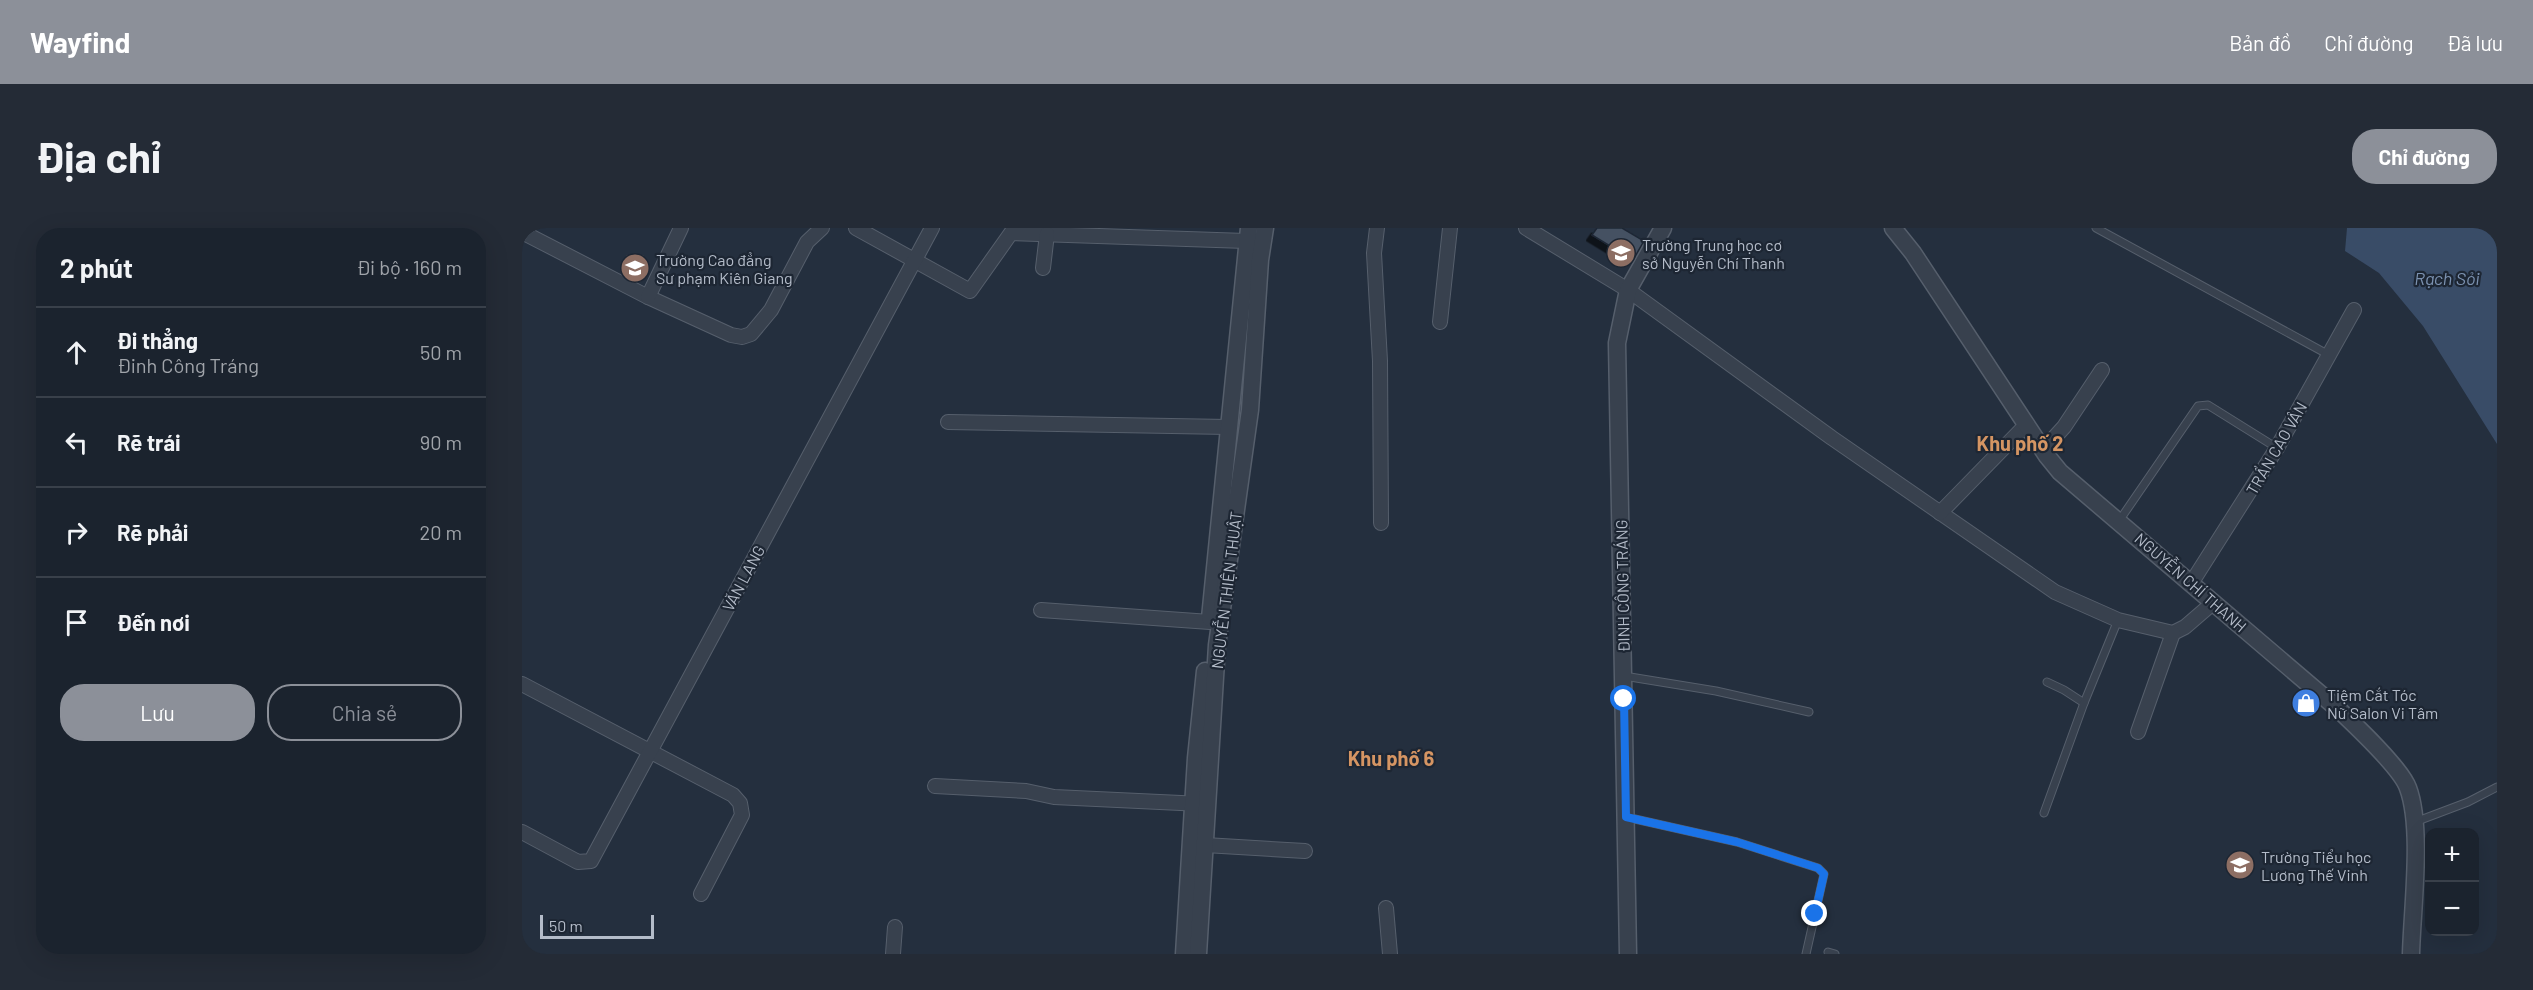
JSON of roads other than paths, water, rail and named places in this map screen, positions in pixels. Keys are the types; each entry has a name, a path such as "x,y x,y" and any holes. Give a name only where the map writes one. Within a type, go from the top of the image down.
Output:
{"street":[{"path":"648,297 681,228"},
{"path":"522,232 648,297 731,335 742,337 751,334 771,310 807,243 822,228"},
{"path":"856,228 970,291 1011,233 1247,235"},
{"name":"VĂN LANG","path":"522,832 578,862 591,861 932,228"},
{"name":"NGUYỄN THIỆN THUẬT","path":"1198,954 1205,845 1200,804 1210,622 1250,410 1260,260 1265,228"},
{"path":"1377,228 1374,253 1380,361 1381,523"},
{"path":"1440,322 1450,228"},
{"path":"1526,228 1628,290 1940,513 2055,592 2118,620 2173,633 2185,627 2214,602"},
{"name":"ĐINH CÔNG TRÁNG","path":"1628,954 1617,343 1628,290 1663,228"},
{"name":"NGUYỄN CHÍ THANH","path":"1893,228 1953,311 2043,450 2075,486 2192,582 2369,739 2408,786 2415,822 2411,954"},
{"path":"1043,268 1047,234"},
{"name":"NGUYỄN THIỆN THUẬT","path":"1184,954 1217,645 1224,548 1228,428 1247,235"},
{"name":"TRẦN CAO VÂN","path":"2192,582 2277,448 2354,310"},
{"path":"2043,450 2064,427 2102,370"},
{"path":"948,422 1228,428"},
{"path":"1940,513 2027,424"},
{"path":"1041,610 1210,622"},
{"path":"2138,732 2173,633"},
{"path":"522,684 650,754 733,795 740,803 742,815 701,894"},
{"path":"934,786 1026,791 1054,798 1200,804"},
{"path":"1205,845 1305,851"},
{"path":"1386,908 1390,954"},
{"path":"893,954 895,927"}],"lane":[{"path":"2096,228 2330,355"},
{"path":"2120,521 2198,406 2208,405 2277,448"},
{"path":"2044,813 2084,703 2118,620"},
{"path":"1624,676 1716,691 1809,712"},
{"path":"2047,682 2084,703"},
{"path":"2415,822 2468,802 2497,787"},
{"path":"1626,817 1737,842 1818,868 1824,874 1806,954"}],"water":[{"name":"Rạch Sỏi","path":"2347,228 2497,228 2497,444 2423,326 2379,273 2345,251"}],"place":[{"name":"Trường Trung học cơ sở Nguyễn Chí Thanh","path":"1621,253"},
{"name":"Trường Cao đẳng Sư phạm Kiên Giang","path":"635,268"},
{"name":"Tiệm Cắt Tóc Nữ Salon Vi Tâm","path":"2306,703"},
{"name":"Trường Tiểu học Lương Thế Vinh","path":"2240,865"}],"district":[{"name":"Khu phố 2","path":"2020,443"},
{"name":"Khu phố 6","path":"1391,758"}]}
